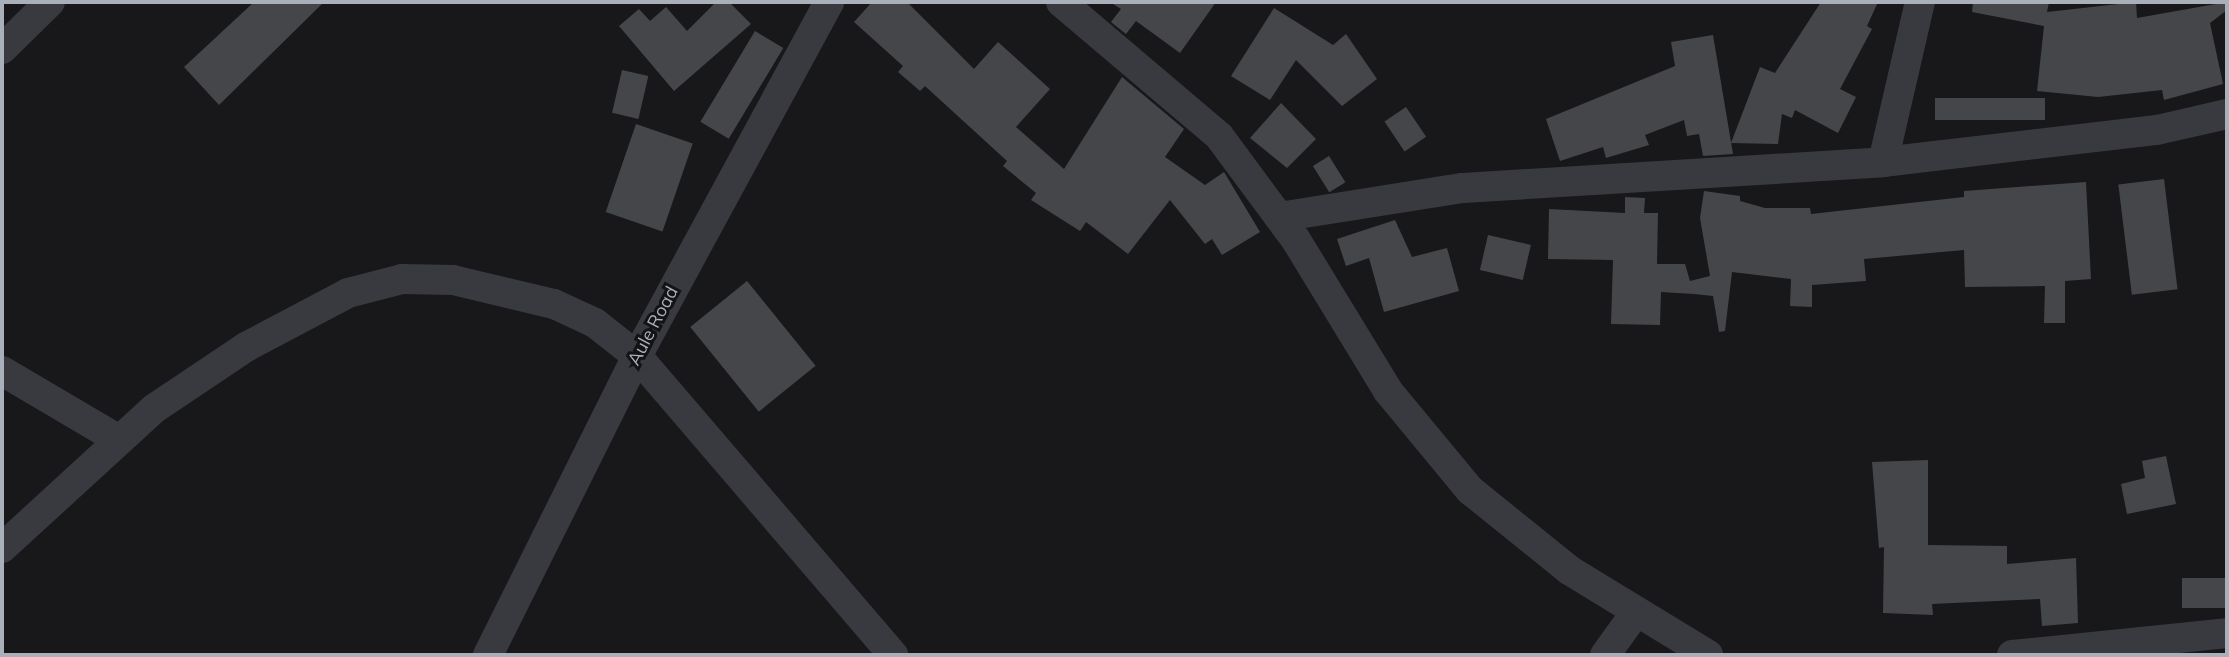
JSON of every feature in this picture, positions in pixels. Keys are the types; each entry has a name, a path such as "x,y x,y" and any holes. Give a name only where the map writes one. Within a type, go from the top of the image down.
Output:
{"street":[{"path":"2,49 50,2"},
{"path":"1061,2 1219,136 1279,216 1422,437 1480,498 1569,570 1708,655"},
{"path":"1883,162 1920,2"},
{"name":"Aule Road","path":"488,655 637,356 818,6"},
{"path":"1279,216 1463,188 1883,162 2157,130 2227,114"},
{"path":"2,548 119,440 246,347 348,293 402,279 516,292 595,323 637,356 893,655"},
{"path":"2,371 119,440"},
{"path":"1605,655 1636,612"},
{"path":"2012,655 2227,633"}],"building":[{"path":"254,2 324,2 219,105 184,67"},
{"path":"716,2 729,2 751,24 674,91 619,26 639,9 650,21 666,7 687,31"},
{"path":"872,2 907,2 974,69 998,42 1050,89 1016,127 1064,169 1122,77 1184,129 1165,157 1205,185 1224,172 1260,232 1222,255 1212,239 1205,244 1170,200 1128,254 1086,222 1080,231 1031,200 1036,193 1003,166 1007,161 925,86 920,91 898,72 903,66 854,22"},
{"path":"1110,2 1216,2 1180,53 1136,21 1126,34 1111,22 1121,9"},
{"path":"1821,2 1878,2 1867,26 1872,29 1840,89 1856,97 1838,133 1795,110 1792,118 1782,114 1778,144 1731,143 1760,67 1775,73"},
{"path":"1973,2 2049,2 2047,12 2136,2 2137,18 2227,2 2227,10 2210,23 2223,84 2164,100 2162,90 2098,97 2037,91 2044,26 1972,12"},
{"path":"1274,8 1333,45 1346,34 1377,79 1342,106 1296,60 1270,100 1231,76"},
{"path":"755,31 783,48 729,139 700,122"},
{"path":"1713,35 1733,154 1703,156 1699,134 1687,136 1684,120 1645,135 1649,145 1606,158 1603,147 1560,161 1546,119 1675,66 1671,42"},
{"path":"622,70 648,76 638,119 612,113"},
{"path":"1935,98 2045,98 2045,120 1935,120"},
{"path":"1281,103 1316,139 1287,168 1250,138"},
{"path":"1406,107 1426,137 1405,151 1384,122"},
{"path":"636,124 693,144 662,231 606,212"},
{"path":"1329,156 1345,182 1329,192 1313,166"},
{"path":"2164,179 2178,289 2132,295 2118,185"},
{"path":"2086,182 2091,279 2065,281 2065,323 2044,323 2045,286 1965,287 1964,250 1864,259 1866,281 1812,285 1812,307 1790,306 1791,279 1732,272 1725,331 1719,332 1713,296 1694,294 1661,292 1660,325 1611,324 1613,260 1548,259 1549,209 1625,213 1625,197 1645,198 1644,213 1658,213 1657,264 1685,264 1690,281 1710,276 1700,218 1704,191 1740,196 1740,201 1765,208 1810,208 1811,214 1964,197 1964,191"},
{"path":"1395,220 1412,257 1447,248 1459,291 1384,312 1369,258 1346,266 1337,239"},
{"path":"1488,235 1531,245 1523,280 1480,270"},
{"path":"747,281 816,366 759,412 690,327"},
{"path":"2166,456 2176,504 2127,514 2121,484 2145,478 2142,461"},
{"path":"1928,460 1928,545 2007,546 2007,564 2076,558 2078,623 2042,626 2040,599 1932,604 1933,615 1883,613 1884,547 1879,548 1872,462"},
{"path":"2182,578 2227,578 2227,608 2182,608"}]}
